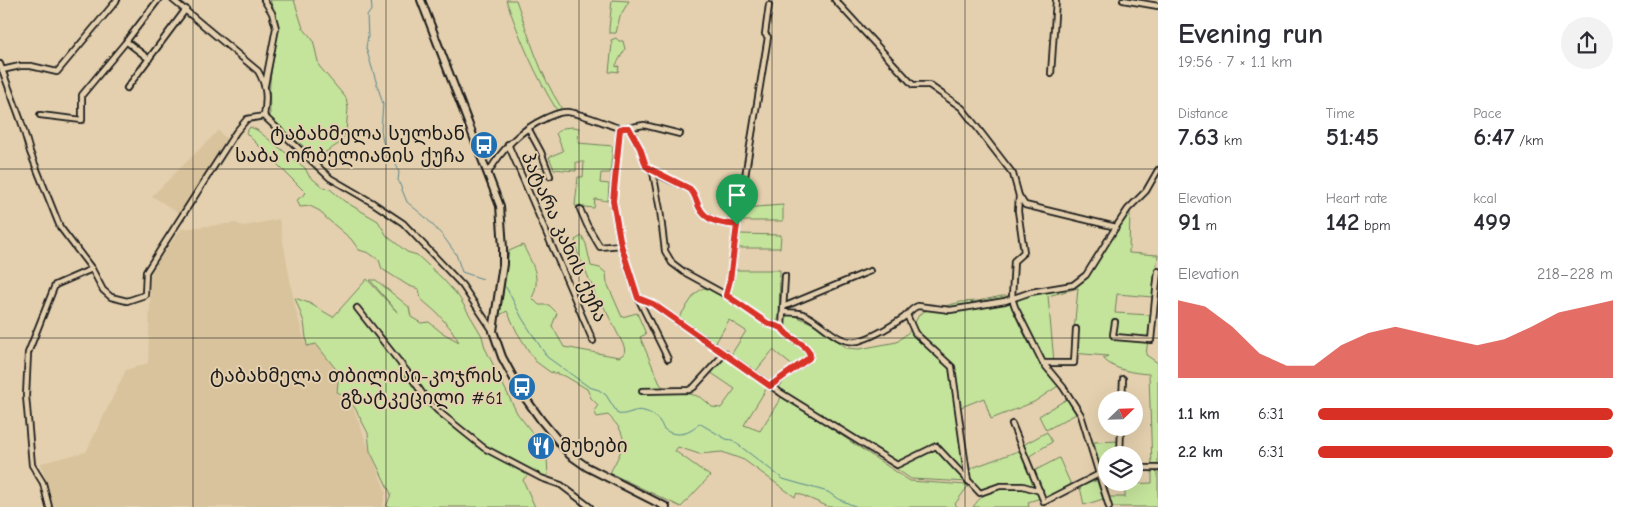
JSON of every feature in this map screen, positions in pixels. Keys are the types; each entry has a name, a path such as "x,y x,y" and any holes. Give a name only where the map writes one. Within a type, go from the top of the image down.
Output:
{"main road":[{"path":"421,0 500,206 503,248 502,278 493,331 502,357 521,392 570,455 587,468 666,507"}],"street":[{"path":"2,70 20,66 31,66 57,72 117,0"},
{"path":"40,115 82,120 82,95 127,42 158,0"},
{"path":"174,0 258,71 265,86 267,98 264,116"},
{"path":"264,0 272,13 276,28 265,86"},
{"path":"835,0 913,85 929,85 962,108 1013,174 1018,196 1018,211 1024,252 1014,261 1012,298 1043,364 1063,387 1081,415 1098,469"},
{"path":"1052,74 1056,0"},
{"path":"1123,0 1158,6"},
{"path":"726,295 730,280 737,225 768,37 766,34 769,5"},
{"path":"127,88 186,9"},
{"path":"127,42 149,59"},
{"path":"0,64 30,152 60,227 92,270 103,290 111,298 127,301 145,295 146,272 222,152 248,120 264,116"},
{"path":"488,172 499,154 508,144 528,128 561,112 568,112 620,129 644,125 680,134"},
{"path":"264,116 330,178 373,203 402,224 462,285 493,331"},
{"path":"528,128 535,139 550,176"},
{"path":"629,128 640,148 646,166 653,172 690,189 704,216 709,219 737,225"},
{"path":"620,129 612,192 621,245 638,298 668,359"},
{"name":"პატარა კახის ქუჩა","path":"508,144 593,342"},
{"path":"783,310 803,314 838,338 848,342 859,341 875,334 907,315 913,307 950,310 987,304 1030,292 1073,285 1086,275 1128,209 1146,191 1158,170"},
{"path":"653,172 668,258 672,263 684,272 726,295 767,323 782,328"},
{"path":"1018,196 1025,205 1116,227"},
{"path":"580,209 600,247 621,245"},
{"path":"49,507 43,483 32,465 26,396 28,353 55,285 92,270"},
{"path":"783,310 870,271"},
{"path":"1115,322 1114,337 1150,341 1157,293 1158,271"},
{"path":"770,386 807,360 810,355 808,349 785,333 782,328 785,276"},
{"path":"638,298 653,304 770,386 897,465 936,446 968,483 980,493 1000,486 1023,486 1040,490"},
{"path":"356,308 427,400 438,411 484,448 541,478 562,484 590,507"},
{"path":"907,315 915,333 952,367 968,483"},
{"path":"1043,364 1074,363 1076,329"},
{"path":"642,391 689,390 725,353"},
{"path":"1122,391 1123,379"},
{"path":"1012,424 1047,507"},
{"path":"1143,468 1158,468"},
{"path":"1044,502 1098,473"},
{"path":"1104,491 1109,507"}],"shaded area":[{"path":"218,131 227,139 180,214 152,196"},
{"path":"279,219 295,307 306,346 316,345 339,373 336,393 351,403 386,492 382,507 52,507 41,463 86,452 126,370 148,363 151,271 181,229 235,223 244,226"}],"green space":[{"path":"270,0 294,0 303,28 313,40 319,66 346,98 348,108 346,132 340,143 321,155 315,156 270,118 270,82 277,31"},
{"path":"506,0 516,0 541,69 561,107 558,112 529,58"},
{"path":"612,0 629,1 620,16 616,33 609,33"},
{"path":"616,38 619,41 623,41 625,49 616,65 616,67 619,66 618,72 609,72 611,40"},
{"path":"250,127 257,130 305,168 309,176 324,188 330,189 344,201 378,221 387,236 407,252 417,255 459,297 482,336 485,348 517,413 541,444 547,458 548,476 541,480 528,474 523,480 535,507 386,507 391,494 370,451 368,433 355,408 345,396 337,392 339,373 316,344 307,346 304,322 295,298 309,303 333,317 367,279 399,314 370,280 376,280 409,307 411,317 421,323 429,322 441,332 459,342 437,313 421,299 419,289 409,286 382,269 379,260 369,253 359,250 351,239 320,211 310,206 300,207 297,200 306,193 246,133"},
{"path":"563,128 579,128 578,143 613,146 610,173 601,173 600,183 609,184 608,201 595,199 594,208 575,206 578,177 583,177 584,162 576,162 576,171 554,169 549,157 563,151 556,133"},
{"path":"783,205 783,221 740,221 743,208"},
{"path":"1130,210 1129,253 1158,255 1153,297 1117,294 1115,313 1151,315 1146,355 1158,363 1158,466 1152,467 1149,374 1130,372 1118,368 1103,358 1108,356 1072,353 1078,288 1048,296 1054,362 1044,362 1015,303 1023,296 1057,288 1068,288 1086,277 1115,229"},
{"path":"739,234 781,235 780,248 737,248"},
{"path":"582,236 586,244 591,266 600,268 606,273 607,283 622,317 637,313 646,334 640,337 660,384 670,393 698,396 712,407 721,408 735,389 710,372 725,355 768,386 744,425 760,431 782,396 910,481 967,485 955,504 958,507 829,507 797,493 795,497 744,460 722,452 699,454 678,447 675,451 710,476 681,507 610,473 623,443 623,437 616,423 608,415 597,417 594,411 598,405 591,398 587,389 565,376 550,372 535,361 517,332 507,311 500,315 509,251 523,245 535,271 536,284 532,298 539,305 549,305 557,313 552,326 564,347 619,357 625,353 624,346 603,305 596,299 577,251 575,240"},
{"path":"733,270 780,270 779,318 776,322 729,296"},
{"path":"703,288 710,289 774,326 782,322 784,311 818,326 847,348 859,349 897,342 911,330 918,340 950,368 968,482 911,479 778,389 794,367 773,350 755,372 731,355 746,331 729,320 715,344 678,319 695,294"},
{"path":"1009,296 1029,344 1058,386 1034,402 991,419 984,398 959,408 953,366 916,333 913,326 919,315 925,311 961,302"},
{"path":"1067,399 1076,414 1046,430 1039,416"},
{"path":"1047,432 1052,442 1028,457 1023,445"},
{"path":"1119,441 1119,446 1098,446 1098,460 1094,442"},
{"path":"1021,450 1038,489 1000,485 980,492 970,482 969,469"},
{"path":"1059,458 1072,487 1045,500 1034,471"},
{"path":"1152,468 1158,468 1158,507 1109,507 1106,497 1125,497 1125,491 1143,491 1143,483 1152,483"},
{"path":"1097,481 1098,491 1100,491 1103,499 1084,505 1080,487"},
{"path":"1023,487 1039,491 1041,498 1028,502 1029,507 973,507 978,500 989,492 1001,488"}],"waterway":[{"path":"371,0 372,9 367,16 368,36 366,48 383,104 381,130 383,142 391,158 396,163 399,173 398,180 407,202 443,236 456,254 462,272 483,279"},
{"path":"506,287 522,318 547,357 589,387 599,390 606,395 618,414 641,410 657,418 668,432 678,434 692,430 699,423 726,439 732,440 783,479 828,492 838,499 857,507"}],"place":[{"name":"ტაბახმელა სულხან საბა ორბელიანის ქუჩა","path":"484,145"},
{"name":"ტაბახმელა თბილისი-კოჯრის გზატკეცილი #61","path":"522,387"},
{"name":"მუხები","path":"541,446"}],"route":[{"path":"629,128 640,148 646,166 662,177 693,192 704,216 709,219 737,225 729,289 726,295 767,323 782,328 785,333 810,352 807,360 770,386 653,304 638,298 621,245 612,192 620,129 629,128"}]}
